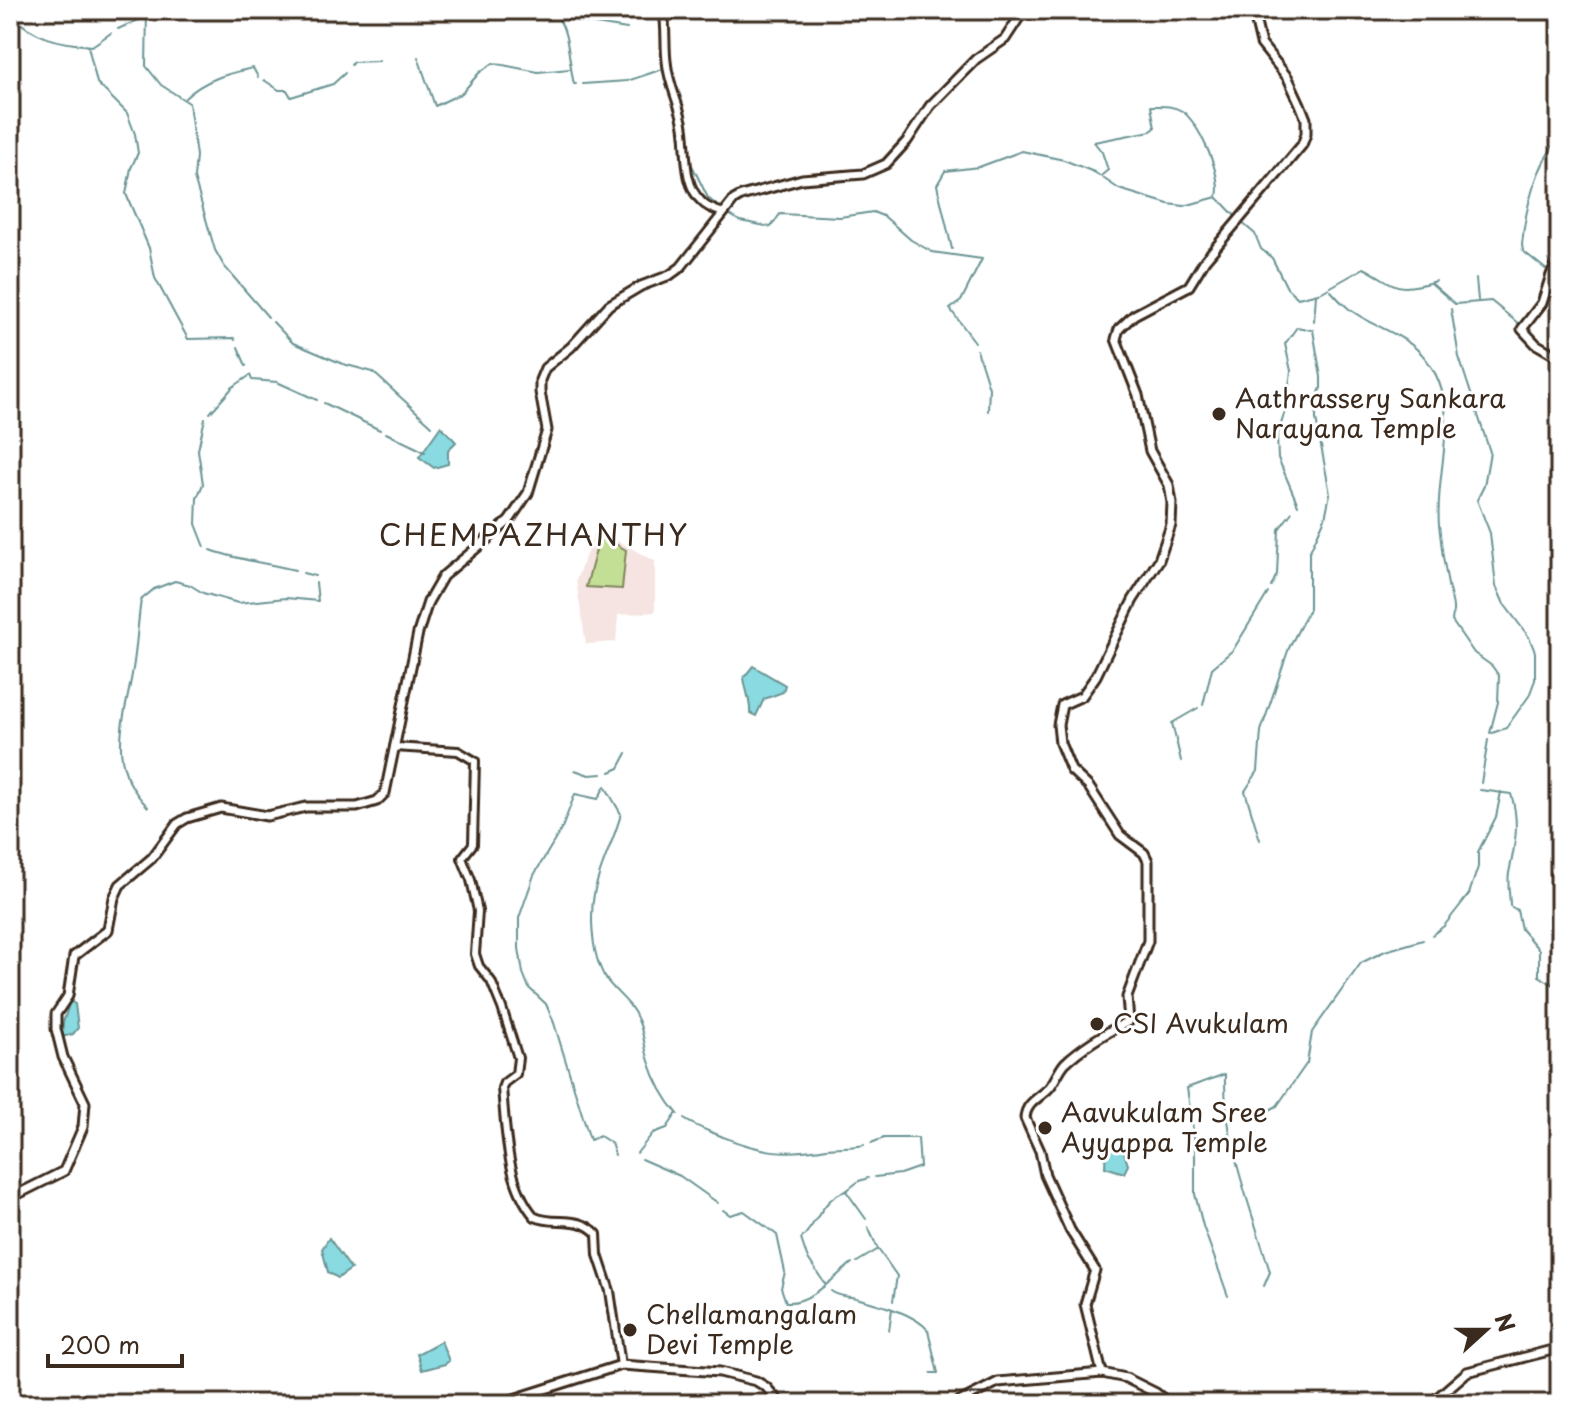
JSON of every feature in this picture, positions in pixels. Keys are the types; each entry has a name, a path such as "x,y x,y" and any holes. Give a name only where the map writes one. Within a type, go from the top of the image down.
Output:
{"main road":[{"path":"10,1198 64,1171 80,1138 85,1103 63,1057 56,1014 68,996 74,956 108,930 114,898 123,882 152,858 177,824 195,815 221,808 267,816 296,808 357,807 377,801 385,793 418,633 436,587 443,576 509,521 528,493 547,430 540,392 540,380 545,368 571,347 609,305 681,267 734,200 802,179 863,174 886,164 907,141 930,106 976,59 1005,39 1024,10"},
{"path":"1102,1373 1085,1304 1095,1270 1070,1230 1045,1175 1040,1151 1025,1112 1051,1086 1062,1066 1129,1021 1127,997 1148,941 1148,861 1144,853 1120,835 1089,787 1071,770 1060,743 1058,725 1062,705 1082,696 1096,676 1133,600 1159,560 1171,525 1169,485 1150,451 1138,395 1116,339 1117,333 1134,315 1189,286 1205,260 1269,182 1297,154 1306,134 1306,119 1300,104 1288,78 1261,44 1253,10"},
{"path":"1560,259 1552,272 1542,303 1522,329 1536,344 1560,358"},
{"path":"1430,1404 1467,1372 1560,1348"},
{"path":"498,1404 621,1365 720,1372 756,1381 781,1404"},
{"path":"955,1404 998,1382 1102,1373 1126,1378 1170,1404"}],"street":[{"path":"663,10 667,70 683,119 691,184 700,201 724,213"},
{"path":"394,747 458,751 475,761 474,838 472,846 462,858 478,911 475,954 479,966 495,988 518,1058 516,1074 502,1088 509,1155 516,1181 535,1217 541,1220 576,1221 597,1234 598,1255 610,1291 621,1365"}],"shaded area":[{"path":"596,529 655,561 655,612 618,615 616,642 586,644 576,580"}],"green space":[{"path":"600,535 626,550 622,589 586,587"}],"water":[{"path":"441,426 456,442 448,450 448,464 434,468 419,457"},
{"path":"753,666 785,685 783,692 764,699 756,716 750,713 744,677"},
{"path":"70,1001 75,1004 78,1028 73,1034 62,1037 63,1023"},
{"path":"1118,1142 1128,1165 1124,1173 1105,1167 1106,1148"},
{"path":"329,1238 351,1269 338,1278 328,1272 322,1249"},
{"path":"441,1341 449,1361 422,1370 417,1354"}],"waterway":[{"path":"147,10 146,66 161,85 189,103 196,156 194,178 215,250 224,266 268,317"},
{"path":"481,10 509,17 556,17"},
{"path":"668,10 668,37"},
{"path":"10,14 28,29 68,43 92,46 111,33"},
{"path":"118,29 145,17"},
{"path":"570,20 557,17 564,30 576,84"},
{"path":"577,21 627,29"},
{"path":"88,46 97,83 127,113 135,134 138,153 131,168 126,194 149,248 155,278 188,339 235,340"},
{"path":"418,57 435,106 462,93 479,73 493,63 538,72 570,69"},
{"path":"351,65 353,62 379,61"},
{"path":"185,98 208,82 234,73 253,68 258,77"},
{"path":"583,84 627,81 663,69"},
{"path":"264,80 279,90 287,90 291,97 333,84 345,73"},
{"path":"676,90 681,103"},
{"path":"1102,175 1108,170 1102,152 1094,142 1151,131 1155,128 1151,106 1171,107 1189,117 1202,138 1213,164 1217,196"},
{"path":"1548,271 1523,251 1522,245 1533,188 1544,161 1560,137"},
{"path":"952,249 937,185 945,171 979,167 1022,151 1064,160 1094,172 1119,189 1168,204 1184,206 1217,197 1236,217"},
{"path":"689,159 708,198 719,207"},
{"path":"727,213 740,221 771,227 780,214 840,217 873,212 885,217 911,240 932,252 982,259 961,301 950,309 975,342"},
{"path":"1240,221 1255,234 1261,249 1272,258 1287,288 1298,298 1322,292 1364,268 1397,286 1412,287 1436,281"},
{"path":"1476,279 1478,300"},
{"path":"1431,283 1455,304 1491,301 1519,324"},
{"path":"1331,291 1357,315 1417,349 1437,377 1446,418 1439,525 1453,606 1452,621 1474,653 1492,666 1499,676 1498,702 1490,733"},
{"path":"1314,321 1316,295"},
{"path":"1451,309 1459,357 1490,452 1484,486 1477,500 1490,533 1496,586 1504,604 1529,637 1535,652 1535,680 1529,696 1506,728 1492,733"},
{"path":"273,322 293,343 343,364 373,372 432,426"},
{"path":"1298,505 1278,458 1277,437 1286,408 1291,371 1285,344 1297,327 1311,330"},
{"path":"1260,840 1245,791 1258,771 1261,731 1289,648 1309,609 1309,553 1325,518 1330,494 1316,419 1321,377 1313,330"},
{"path":"238,347 246,366"},
{"path":"977,350 989,388 988,411"},
{"path":"250,375 252,380 277,382 317,400"},
{"path":"210,413 233,387 249,376"},
{"path":"324,403 380,430"},
{"path":"205,418 198,450 203,484 197,498 196,524 205,547"},
{"path":"386,433 425,452"},
{"path":"1271,587 1277,574 1279,529 1292,512"},
{"path":"211,550 295,570"},
{"path":"303,573 315,576"},
{"path":"148,807 125,773 121,738 141,600 154,589 175,581 238,603 286,598 318,601 316,583"},
{"path":"1203,705 1212,668 1233,650 1268,593"},
{"path":"1181,761 1172,723 1198,708"},
{"path":"1481,783 1488,740"},
{"path":"610,772 619,768 627,753"},
{"path":"575,770 589,775 602,774"},
{"path":"615,1155 611,1143 600,1136 590,1140 554,1023 546,1004 529,988 519,948 519,918 534,875 562,828 575,794 598,799 605,786 621,814 594,894 592,921 595,951 608,982 634,1012 654,1075 678,1114"},
{"path":"1480,790 1511,794 1516,824 1508,877 1510,906 1517,910 1521,929 1539,950 1539,976 1555,986 1560,997"},
{"path":"1432,935 1444,926 1469,894 1478,867 1478,852 1496,817 1501,792"},
{"path":"1235,1109 1264,1113 1277,1106 1307,1063 1312,1032 1361,963 1385,951 1423,940"},
{"path":"1551,946 1553,973 1560,977"},
{"path":"1228,1296 1195,1194 1195,1143 1187,1088 1225,1074 1233,1149 1270,1272 1264,1286"},
{"path":"637,1153 653,1133 667,1128 677,1113"},
{"path":"684,1119 737,1142 774,1151 864,1145"},
{"path":"871,1143 884,1138 918,1138 920,1167 900,1174 875,1177"},
{"path":"641,1159 680,1176 718,1203"},
{"path":"866,1219 846,1191 868,1178"},
{"path":"825,1284 807,1257 801,1239 826,1205 846,1191"},
{"path":"723,1210 730,1215 744,1211 777,1235 785,1272 781,1288 786,1302 813,1294 852,1263"},
{"path":"868,1227 878,1249 897,1276 893,1301"},
{"path":"857,1262 877,1250"},
{"path":"831,1291 895,1310 922,1324 928,1330 938,1373 931,1373"},
{"path":"889,1331 892,1309"}],"place":[{"name":"Aathrassery Sankara Narayana Temple","path":"1219,414"},
{"name":"CSI Avukulam","path":"1097,1024"},
{"name":"Aavukulam Sree Ayyappa Temple","path":"1045,1128"},
{"name":"Chellamangalam Devi Temple","path":"630,1330"}],"district":[{"name":"CHEMPAZHANTHY","path":"534,536"}]}
